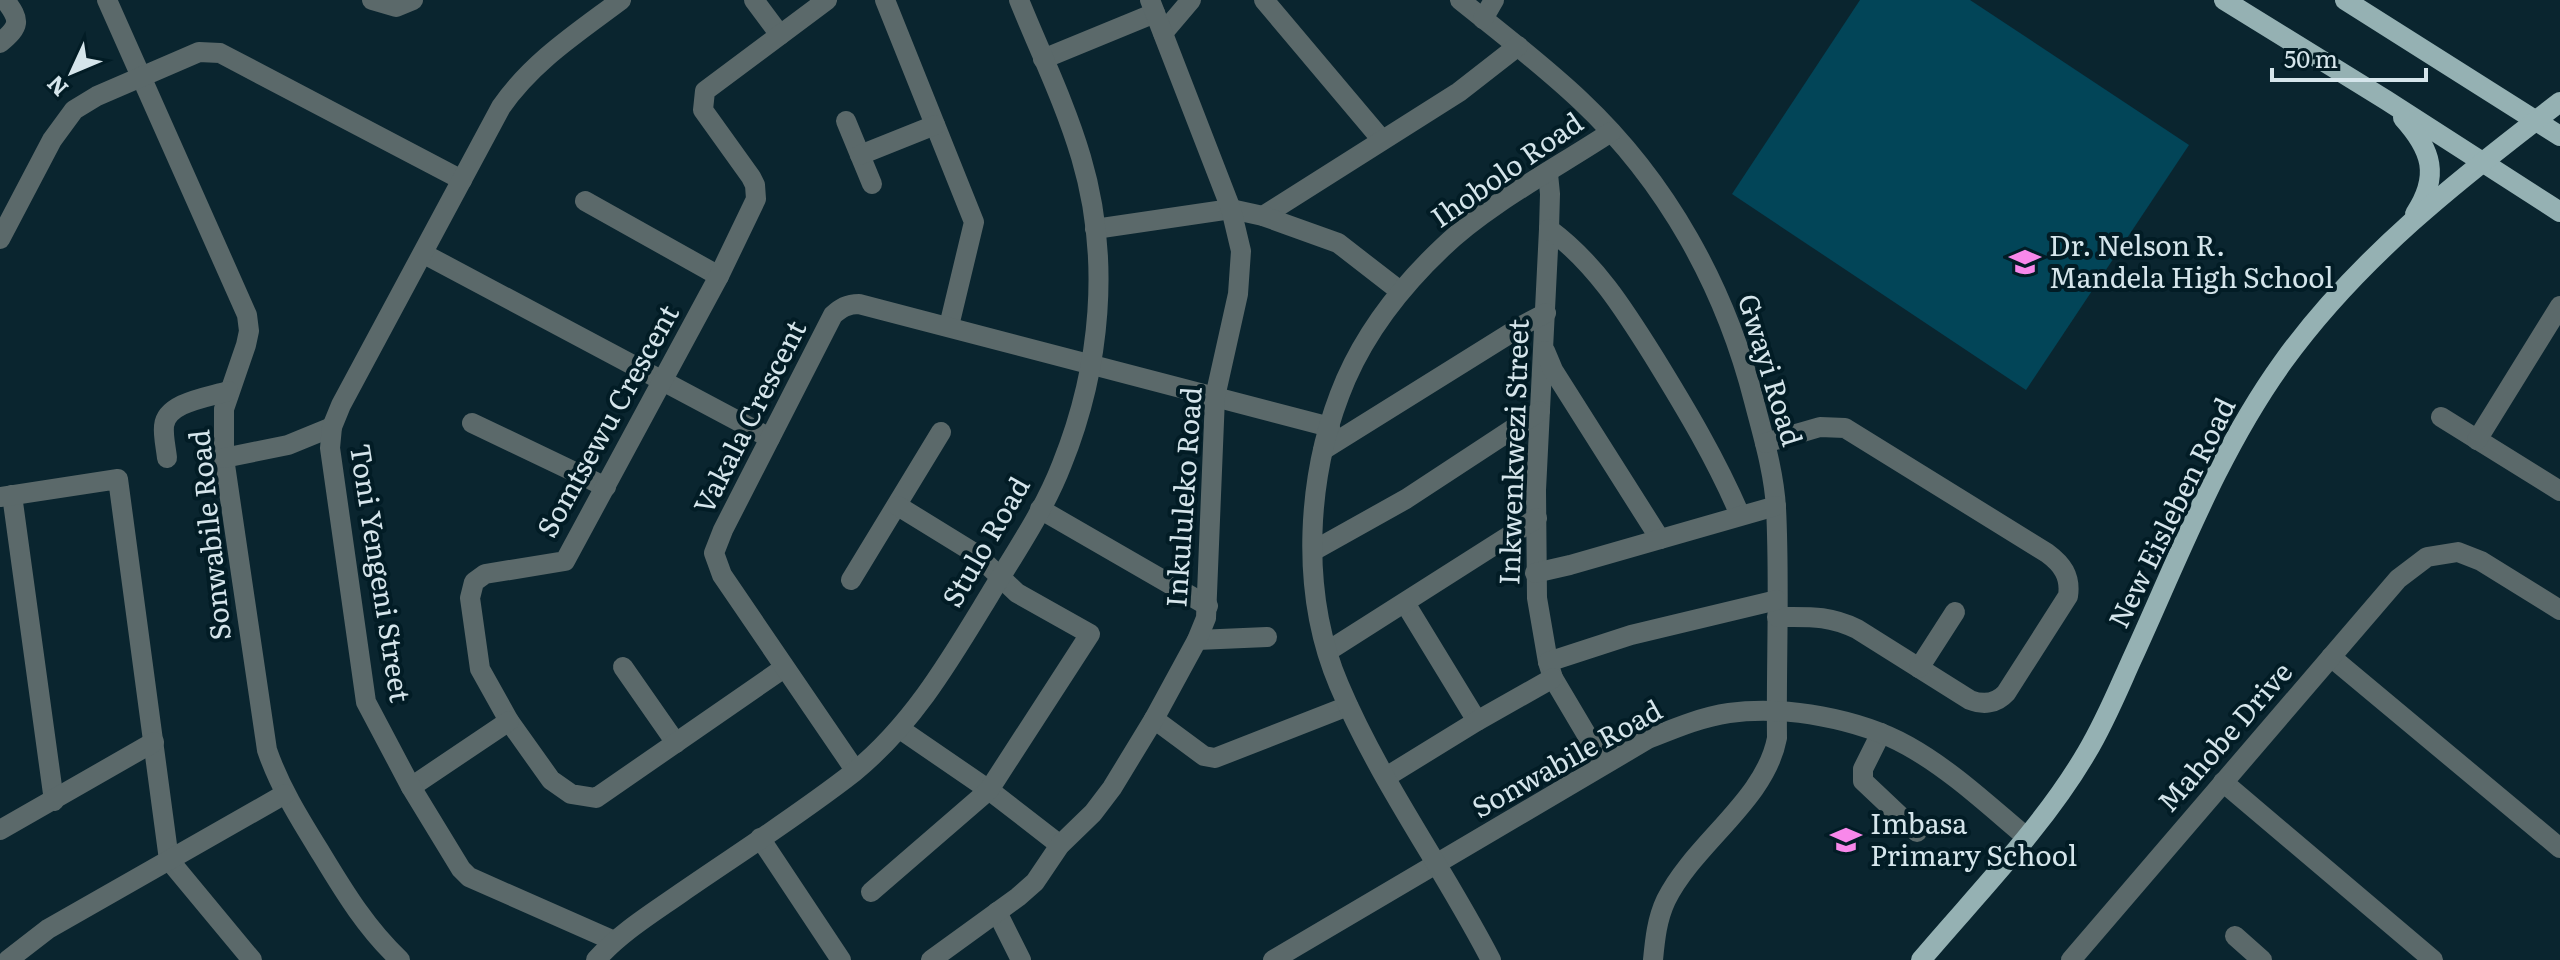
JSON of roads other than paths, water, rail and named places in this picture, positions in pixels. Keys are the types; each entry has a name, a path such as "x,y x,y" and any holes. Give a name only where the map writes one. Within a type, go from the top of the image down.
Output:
{"main road":[{"path":"2224,0 2560,212"},
{"path":"2345,0 2560,136"},
{"path":"2386,100 2417,133 2430,164 2427,191 2406,227"},
{"name":"New Eisleben Road","path":"1921,960 2061,792 2088,751 2225,457 2281,364 2343,288 2406,227 2560,102"}],"street":[{"path":"0,43 17,27 5,0"},
{"name":"Sonwabile Road","path":"107,0 247,315 249,331 246,345 228,391 223,427 224,458 267,750 285,794 353,907 384,946 400,960"},
{"path":"372,0 396,7 413,0"},
{"path":"224,458 288,445 332,427 501,107 517,83 535,65 621,0"},
{"path":"754,0 780,35"},
{"name":"Somtsewu Crescent","path":"784,668 596,798 571,794 551,780 509,721 480,669 470,598 474,582 485,574 565,561 719,276 754,204 756,193 751,177 707,117 703,110 703,97 709,87 827,0"},
{"path":"885,0 974,222 949,326"},
{"name":"Stulo Road","path":"596,960 614,941 855,770 900,729 946,666 1040,509 1061,466 1075,429 1091,365 1099,295 1095,229 1082,160 1019,0"},
{"path":"1163,33 1191,0"},
{"path":"1264,0 1382,140"},
{"name":"Gwayi Road","path":"1460,0 1582,102 1611,132 1664,198 1716,288 1744,363 1765,443 1776,506 1777,738 1768,768 1679,878 1658,921 1653,960"},
{"path":"1483,19 1494,0"},
{"path":"2365,0 2379,21"},
{"path":"1043,59 1152,6"},
{"name":"Inkululeko Road","path":"931,960 1035,882 1060,845 1093,813 1154,719 1197,640 1208,606 1215,397 1238,294 1241,269 1238,233 1152,6"},
{"path":"1263,216 1459,92 1518,46"},
{"path":"0,239 52,140 74,110 97,96 199,52 220,53 462,180"},
{"path":"846,121 872,184"},
{"path":"860,155 935,125"},
{"name":"Ihobolo Road","path":"1491,960 1361,735 1348,706 1328,651 1313,571 1317,482 1323,450 1345,380 1360,351 1400,291 1443,246 1468,226 1611,132"},
{"name":"Inkwenkwezi Street","path":"1548,174 1549,229 1535,573 1551,670 1604,764"},
{"path":"585,201 719,276"},
{"path":"1095,229 1231,209 1263,216 1338,243 1400,291"},
{"path":"1549,229 1568,243 1614,294 1703,437 1740,515"},
{"path":"424,254 770,438"},
{"name":"Vakala Crescent","path":"855,770 722,575 714,553 833,315 839,310 849,304 859,304 1330,427"},
{"path":"2477,440 2554,327 2560,306"},
{"path":"1323,450 1546,313"},
{"path":"1544,348 1553,370 1660,539"},
{"path":"167,458 164,426 169,415 178,408 228,391"},
{"path":"1313,551 1406,499 1540,411"},
{"path":"2441,417 2560,491"},
{"path":"472,423 606,487"},
{"name":"Toni Yengeni Street","path":"332,427 330,448 366,702 411,787 469,877 614,941"},
{"path":"1386,777 1477,721 1551,670 1646,631 1777,609 1839,621 1977,703 2000,699 2068,596 2069,579 2065,571 2047,553 1845,428 1820,427 1765,443"},
{"path":"851,580 941,432"},
{"path":"54,801 6,496 118,479 169,860 252,960"},
{"path":"871,892 989,790 1090,634 1017,593 976,554 898,506"},
{"path":"1535,573 1776,506"},
{"path":"1040,509 1208,606"},
{"path":"1328,651 1537,518"},
{"name":"Mahobe Drive","path":"2071,960 2398,579 2427,557 2458,552 2481,561 2560,610"},
{"path":"1405,603 1477,721"},
{"path":"1919,668 1955,612"},
{"path":"1197,640 1267,637"},
{"path":"2331,657 2560,848"},
{"path":"623,667 676,743"},
{"path":"1154,719 1204,756 1215,758 1348,706"},
{"name":"Sonwabile Road","path":"1273,960 1648,739 1730,713 1798,713 1881,733 1935,763 2025,836"},
{"path":"411,787 509,721"},
{"path":"900,729 989,790 1060,845"},
{"path":"1881,733 1863,769 1863,781 1917,832"},
{"path":"0,830 154,742"},
{"path":"2223,782 2433,960"},
{"path":"8,960 48,929 285,794"},
{"path":"760,838 841,960"},
{"path":"997,912 1021,960"},
{"path":"2235,936 2262,960"}],"place":[{"name":"Dr. Nelson R. Mandela High School","path":"2025,262"},
{"name":"Imbasa Primary School","path":"1846,840"}]}
